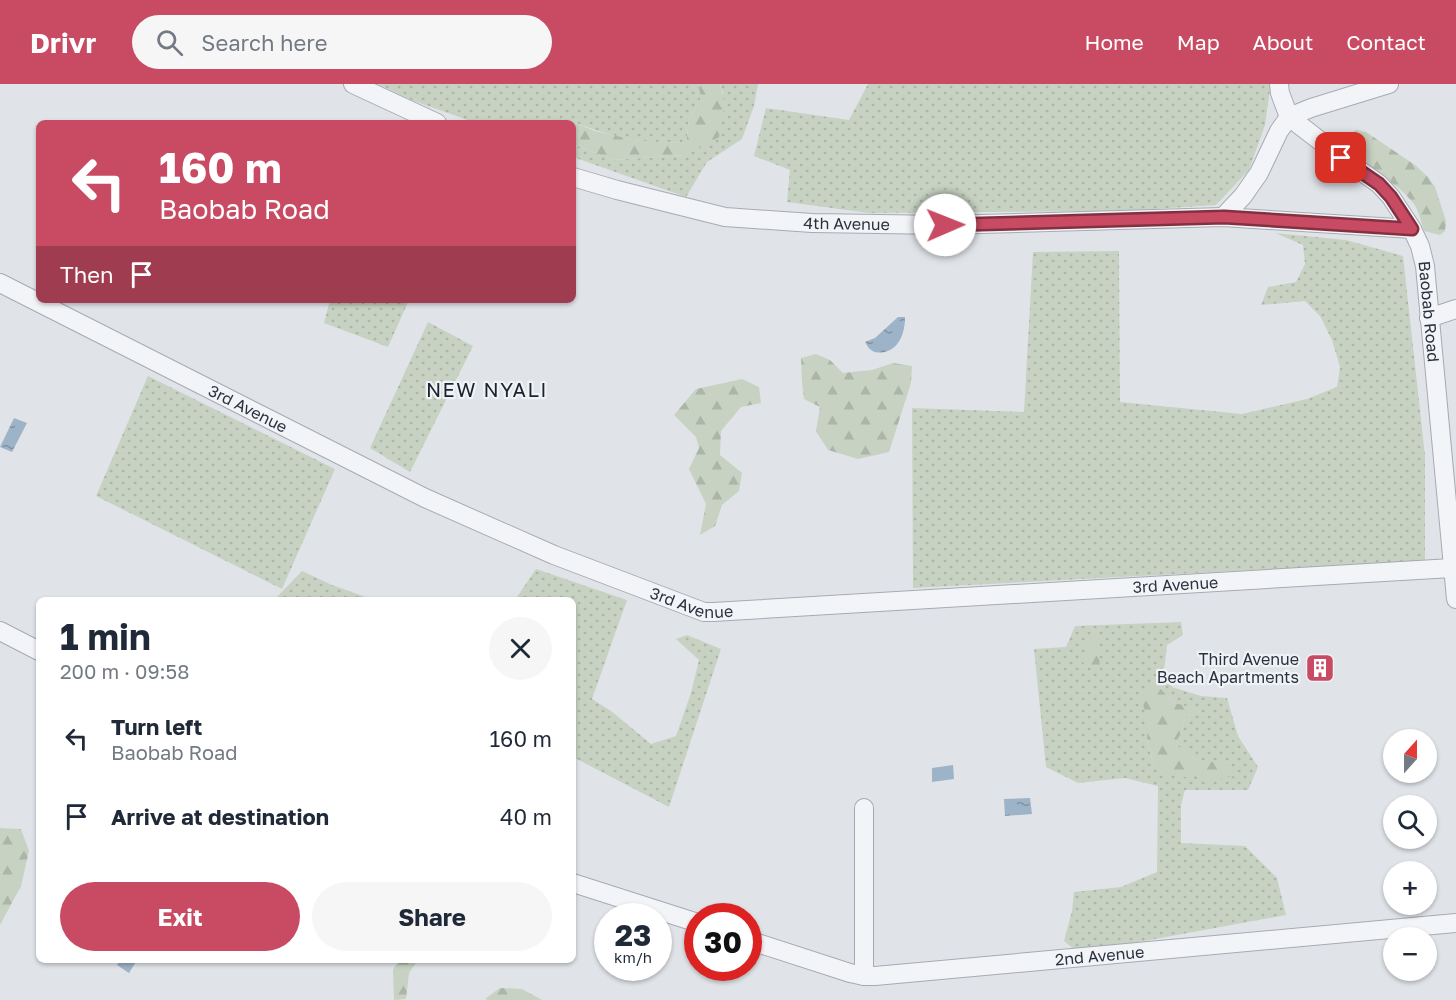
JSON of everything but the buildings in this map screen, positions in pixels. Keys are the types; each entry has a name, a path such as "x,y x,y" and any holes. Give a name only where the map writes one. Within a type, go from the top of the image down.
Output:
{"street":[{"path":"353,84 431,120"},
{"path":"1280,84 1280,93 1289,117"},
{"path":"1224,217 1259,173 1279,131 1289,117 1389,84"},
{"name":"Baobab Road","path":"1289,117 1341,158 1379,184 1391,197 1420,246 1425,266 1456,599"},
{"name":"4th Avenue","path":"576,178 628,193 736,218 945,225 1224,217 1412,229"},
{"name":"3rd Avenue","path":"0,283 36,301"},
{"name":"3rd Avenue","path":"40,303 425,498 554,555 704,612 1452,568"},
{"path":"1429,318 1456,309"},
{"path":"0,631 36,649"},
{"path":"864,808 864,976"},
{"path":"576,884 684,919"},
{"name":"2nd Avenue","path":"762,944 864,976 875,976 1456,923"}],"green space":[{"path":"378,84 698,84 701,98 689,119 686,143 629,139 591,129 576,123 576,120 563,118 562,120 468,120 414,101"},
{"path":"698,84 720,84 725,104 719,137 686,155 613,160 576,145 576,123 595,131 638,141 686,143 689,119 701,98"},
{"path":"720,84 758,84 754,106 742,139 707,162 686,197 576,158 576,145 613,160 686,155 723,93"},
{"path":"868,84 1269,84 1270,90 1265,125 1249,170 1216,205 1123,211 869,213 787,202 790,170 754,156 766,108 849,120"},
{"path":"1356,130 1366,132 1415,165 1428,177 1435,187 1446,221 1445,231 1440,235 1424,231 1417,210 1410,199 1370,167 1359,154 1349,135"},
{"path":"1275,233 1346,240 1403,256 1425,456 1425,561 913,588 912,408 1024,412 1033,252 1119,251 1120,402 1242,414 1307,399 1337,387 1340,367 1332,340 1320,316 1305,301 1261,305 1268,287 1296,282 1305,264 1303,245"},
{"path":"329,303 408,303 388,347 324,323"},
{"path":"428,322 473,346 410,472 370,448"},
{"path":"816,354 830,360 843,373 872,370 893,363 912,366 911,383 889,452 858,459 828,450 816,431 820,407 804,399 801,358"},
{"path":"148,376 335,469 282,589 96,496"},
{"path":"742,379 759,387 761,403 741,407 721,431 720,455 742,473 739,491 722,505 715,526 700,535 706,504 689,469 699,448 696,437 674,415 696,389"},
{"path":"536,569 627,600 592,699 611,711 651,744 676,736 691,693 699,660 676,639 687,635 721,649 669,807 576,759 576,597 517,597"},
{"path":"302,571 366,597 277,597"},
{"path":"1181,622 1183,635 1167,645 1164,671 1172,687 1201,696 1227,698 1238,736 1258,767 1248,790 1185,790 1181,805 1181,843 1245,846 1277,878 1286,915 1079,953 1064,941 1072,911 1074,892 1121,887 1157,872 1158,786 1125,778 1078,783 1046,767 1034,649 1066,647 1075,626","holes":["1152,680 1173,702 1200,711 1186,716 1176,745 1199,762 1228,762 1155,768 1147,741"]},
{"path":"1090,636 1101,637 1100,670 1085,665 1082,661"},
{"path":"1152,680 1173,702 1201,711 1186,716 1176,745 1199,762 1228,762 1236,776 1205,780 1178,776 1155,768 1147,741 1148,721 1140,694"},
{"path":"0,828 21,829 29,851 21,886 0,925"},
{"path":"397,963 416,963 409,973 406,999 394,1000 393,970"},
{"path":"500,988 522,989 542,1000 487,1000 486,998"}],"water":[{"path":"898,317 905,317 903,334 898,343 885,352 879,353 870,349 865,342 875,338"},
{"path":"14,418 27,423 12,452 0,447"},
{"path":"953,765 954,779 932,782 932,768"},
{"path":"1030,798 1032,814 1005,816 1004,799"},
{"path":"118,963 135,963 129,973 117,965"}],"place":[{"name":"Third Avenue Beach Apartments","path":"1320,668"}],"district":[{"name":"NEW NYALI","path":"487,390"}],"route":[{"path":"945,225 1224,217 1412,229 1391,197 1379,184 1341,158"}]}
